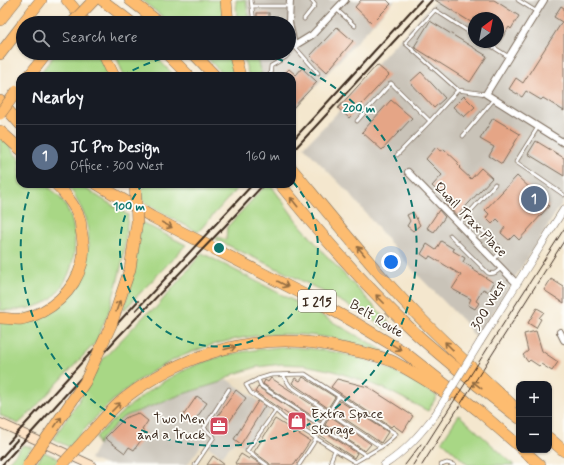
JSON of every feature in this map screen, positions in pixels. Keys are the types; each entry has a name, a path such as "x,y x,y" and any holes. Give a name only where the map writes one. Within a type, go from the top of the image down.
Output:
{"highway":[{"path":"0,20 16,0"},
{"path":"28,16 41,0"},
{"path":"67,0 80,16"},
{"path":"79,16 94,0"},
{"path":"102,0 123,16"},
{"path":"130,0 151,16"},
{"path":"226,0 227,16"},
{"path":"0,54 16,32"},
{"path":"32,72 42,60"},
{"path":"106,60 112,72"},
{"path":"173,60 185,72"},
{"path":"199,60 210,72"},
{"path":"236,60 239,72"},
{"path":"16,93 0,113 16,126"},
{"path":"0,101 16,119"},
{"path":"0,131 16,145"},
{"path":"296,171 314,195"},
{"path":"296,175 391,287 419,317 452,350 516,407"},
{"path":"0,318 21,319 52,306 66,294 75,279 82,262 84,241 79,217 60,188"},
{"name":"Belt Route","path":"104,188 152,217 307,296 404,352 480,412 516,444"},
{"path":"28,465 85,382 111,325 130,269 137,222 135,188"},
{"name":"Belt Route","path":"283,188 330,245 389,308 446,361 518,417"},
{"path":"62,465 124,399 159,376 198,356 235,346 271,341 314,343 352,350 393,362 438,388 516,445"},
{"path":"552,441 564,452"},
{"path":"552,444 564,452"},
{"path":"526,453 540,465"}],"main road":[{"path":"0,424 90,465"}],"street":[{"path":"544,0 486,94 564,143"},
{"path":"296,45 312,35 343,1"},
{"path":"290,3 290,16"},
{"name":"Quail Trax Place","path":"408,172 516,283"},
{"name":"300 West","path":"384,465 415,440 435,415 516,283 564,209"},
{"path":"560,332 564,340"}],"lane":[{"path":"251,0 253,16"},
{"path":"304,19 315,5 311,0"},
{"path":"518,0 537,12"},
{"path":"252,6 290,3"},
{"path":"336,9 355,26"},
{"path":"468,31 435,10 404,43 458,90 486,94"},
{"path":"296,48 318,74"},
{"path":"495,48 509,57"},
{"path":"270,72 271,66 281,60"},
{"path":"356,121 391,83 430,121"},
{"path":"397,155 458,90"},
{"path":"463,136 494,100"},
{"path":"538,127 516,162 564,195"},
{"path":"459,224 495,184"},
{"path":"467,233 471,228 476,226 479,227 500,248 500,252 494,260"},
{"path":"450,235 488,272 492,274 496,273 501,268"},
{"path":"305,374 396,434 381,447 355,462 284,418 276,410 252,393 246,385 258,379 270,376 305,374"},
{"path":"283,375 290,386 381,447"},
{"path":"258,379 261,386 367,456"},
{"path":"195,465 214,437 204,428 229,389"},
{"path":"299,465 339,396"},
{"path":"267,465 247,451 276,410"},
{"path":"332,465 331,460 335,450"},
{"path":"441,465 447,463 454,465"}],"shaded area":[{"path":"246,0 395,0 296,108 296,72 261,72 257,60 296,60 296,16 248,16"},
{"path":"436,0 564,0 564,200 477,338 463,321 410,267 350,194 304,147 339,111 337,107"},
{"path":"286,370 314,372 349,379 351,378 381,391 416,417 391,444 377,454 355,465 187,465 203,442 228,449 235,441 246,447 272,410 228,380 254,374"},
{"path":"228,380 272,410 245,447 235,441 222,456 203,443 187,465 105,465 90,459 100,440 123,417 180,395"}],"green space":[{"path":"141,0 222,0 223,16 162,16"},
{"path":"236,0 246,0 248,16 237,16"},
{"path":"51,60 103,60 108,72 41,72"},
{"path":"118,60 159,60 171,72 122,72"},
{"path":"209,60 230,60 234,72 220,72"},
{"path":"244,60 257,60 261,72 248,72"},
{"path":"0,136 10,144 16,155 16,188 49,188 61,199 68,211 73,225 75,239 71,269 65,282 56,294 45,303 35,307 0,310"},
{"path":"69,188 84,188 128,215 123,259 109,311 96,342 18,424 0,415 0,321 55,309 89,246 86,218 74,194"},
{"path":"142,188 237,188 198,232 142,201"},
{"path":"263,188 273,188 296,220 324,253 388,321 390,325 389,328 386,329 324,292 215,239 218,237 226,240 227,227"},
{"path":"141,222 186,245 123,311 134,271"},
{"path":"202,253 317,313 391,355 341,340 297,334 243,338 217,344 191,352 167,363 144,377 122,393 94,419 69,447 53,439 78,402 103,359 148,312 155,309"},
{"path":"281,347 324,350 363,359 400,374 437,396 428,411 383,388 334,371 304,365 282,364 257,367 234,374 221,382 180,395 123,417 100,440 98,445 96,437 139,399 170,378 187,369 223,356 244,351"},
{"path":"459,415 514,465 468,465 442,441"},
{"path":"23,445 32,447 19,465 6,465"},
{"path":"44,452 59,459 54,465 35,465"}],"building":[{"path":"361,0 387,0 391,4 372,23 355,7"},
{"path":"435,0 494,0 519,16 511,29 509,27 504,35 504,12 468,12 468,20"},
{"path":"561,6 564,8 564,111 543,98 541,100 526,91 522,97 509,89 516,78 523,83 562,22 554,17"},
{"path":"257,13 269,13 269,16 257,16"},
{"path":"430,21 468,44 468,48 474,48 487,56 470,82 414,47"},
{"path":"337,27 353,41 327,72 310,56"},
{"path":"377,65 389,75 349,118 338,108"},
{"path":"302,68 317,82 296,105 296,75"},
{"path":"421,72 445,98 434,108 410,82"},
{"path":"464,96 475,107 464,117 453,107"},
{"path":"391,100 412,118 382,150 362,132"},
{"path":"493,118 520,134 502,164 489,156 494,147 480,139"},
{"path":"536,141 564,158 564,176 528,154"},
{"path":"436,147 441,151 444,149 459,163 457,164 460,167 459,168 471,179 481,168 492,178 457,216 447,205 450,202 432,186 442,175 426,159"},
{"path":"517,176 549,206 519,240 514,235 509,240 501,233 505,227 497,219 492,224 486,218 489,214 485,210"},
{"path":"439,210 445,217 434,232 427,228"},
{"path":"413,212 420,225 413,231 407,226 410,221 407,215"},
{"path":"441,241 454,249 453,251 465,258 463,262 494,283 489,292 483,289 476,301 479,303 475,309 468,305 471,299 452,289 461,275 430,256 428,259 421,254 427,244 436,250"},
{"path":"551,279 564,287 564,303 544,290"},
{"path":"537,308 544,312 539,318 541,319 536,328 528,323"},
{"path":"536,331 542,351 558,362 552,371 541,364 539,366 530,360 528,362 523,355 528,351 524,334"},
{"path":"303,377 335,397 328,408 292,383 295,378 300,381"},
{"path":"271,378 325,413 320,421 263,384 265,380 268,382"},
{"path":"337,379 368,387 413,416 403,432 393,425 391,427 331,387"},
{"path":"258,387 317,426 314,432 255,392"},
{"path":"236,390 246,398 222,432 212,424"},
{"path":"197,396 207,403 193,423 183,416"},
{"path":"258,401 265,406 241,444 234,439"},
{"path":"340,401 388,432 381,443 333,411"},
{"path":"138,413 148,421 142,430 146,433 134,450 129,447 125,453 105,438 125,418"},
{"path":"330,416 371,444 365,451 325,425"},
{"path":"275,419 310,441 294,465 270,465 254,452"},
{"path":"322,430 357,453 354,458 319,435"},
{"path":"241,454 249,459 250,457 262,465 238,465 235,463"},
{"path":"213,456 225,465 207,465"}],"tram line":[{"path":"413,465 564,229"},
{"path":"422,465 564,241"},
{"path":"405,465 421,444"}],"railway":[{"path":"296,137 421,0"},
{"path":"296,148 432,0"},
{"path":"136,310 249,188"},
{"path":"2,465 117,338 260,188"},
{"path":"8,443 138,301"},
{"path":"0,459 17,440"}],"place":[{"name":"JC Pro Design","path":"534,199"},
{"name":"Extra Space Storage","path":"297,421"},
{"name":"Two Men and a Truck","path":"219,426"}]}
